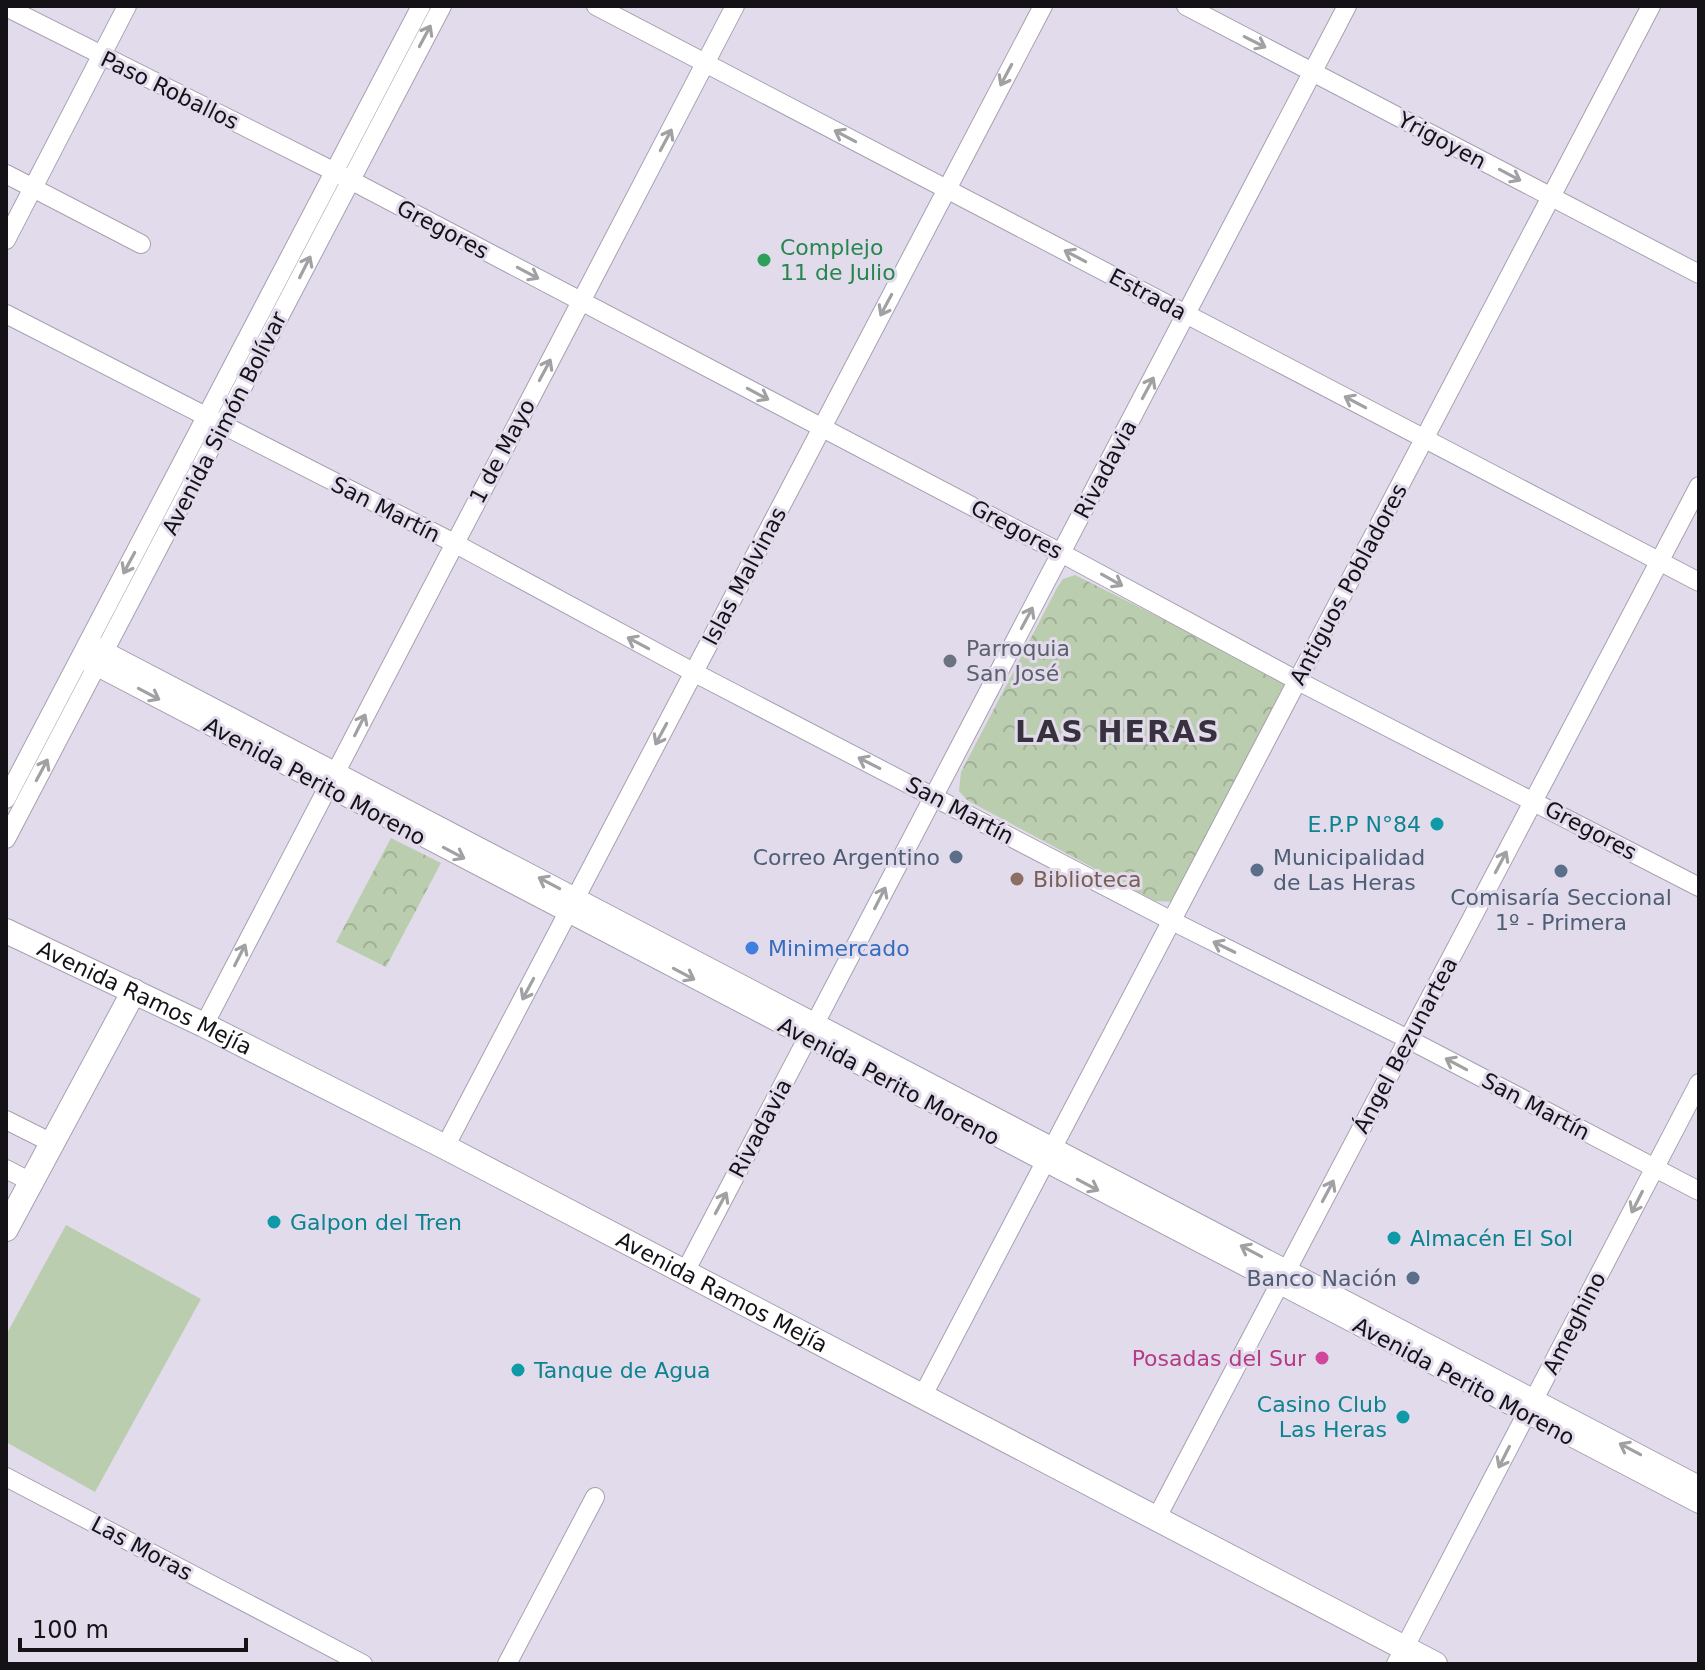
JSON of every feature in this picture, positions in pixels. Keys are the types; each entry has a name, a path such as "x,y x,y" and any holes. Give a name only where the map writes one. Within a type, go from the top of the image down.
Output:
{"main road":[{"name":"Avenida Ramos Mejía","path":"6,931 204,1025 445,1147 1156,1519 1400,1656 1435,1664"},
{"path":"6,1229 134,991"}],"street":[{"path":"6,240 127,6"},
{"name":"Avenida Simón Bolívar","path":"6,839 92,654 342,176 421,6"},
{"name":"Avenida Simón Bolívar","path":"342,176 442,6"},
{"name":"Estrada","path":"596,6 1699,582"},
{"name":"1 de Mayo","path":"204,1025 735,6"},
{"name":"Islas Malvinas","path":"445,1147 1043,6"},
{"name":"Yrigoyen","path":"1186,6 1699,274"},
{"name":"Rivadavia","path":"685,1272 1347,6"},
{"name":"Antiguos Pobladores","path":"922,1397 1651,6"},
{"name":"Paso Roballos","path":"6,7 342,176"},
{"path":"6,174 141,244"},
{"name":"Gregores","path":"342,176 1061,553 1298,681 1699,887"},
{"name":"San Martín","path":"6,314 454,543 693,672 1699,1191"},
{"name":"Ángel Bezunartea","path":"1156,1519 1699,486"},
{"name":"Avenida Simón Bolívar","path":"6,799 92,654"},
{"name":"Avenida Perito Moreno","path":"92,654 1531,1407 1699,1504"},
{"name":"Ameghino","path":"1400,1656 1699,1083"},
{"path":"6,1120 52,1143"},
{"path":"6,1169 31,1182"},
{"name":"Avenida Perito Moreno","path":"1531,1407 1699,1485"},
{"name":"Las Moras","path":"6,1477 363,1664"},
{"path":"507,1664 595,1497"}],"green space":[{"path":"1075,575 1275,675 1285,683 1286,689 1175,902 1155,901 967,800 959,791 961,772 1058,586 1063,579"},
{"path":"391,838 441,863 386,967 336,942"},
{"path":"66,1225 201,1299 95,1492 6,1442 6,1335"}],"place":[{"name":"Complejo 11 de Julio","path":"764,260"},
{"name":"Parroquia San José","path":"950,661"},
{"name":"E.P.P N°84","path":"1437,824"},
{"name":"Correo Argentino","path":"956,857"},
{"name":"Municipalidad de Las Heras","path":"1257,870"},
{"name":"Comisaría Seccional 1º - Primera","path":"1561,871"},
{"name":"Biblioteca","path":"1017,879"},
{"name":"Minimercado","path":"752,948"},
{"name":"Galpon del Tren","path":"274,1222"},
{"name":"Almacén El Sol","path":"1394,1238"},
{"name":"Banco Nación","path":"1413,1278"},
{"name":"Posadas del Sur","path":"1322,1358"},
{"name":"Tanque de Agua","path":"518,1370"},
{"name":"Casino Club Las Heras","path":"1403,1417"}],"district":[{"name":"LAS HERAS","path":"1118,732"}]}
